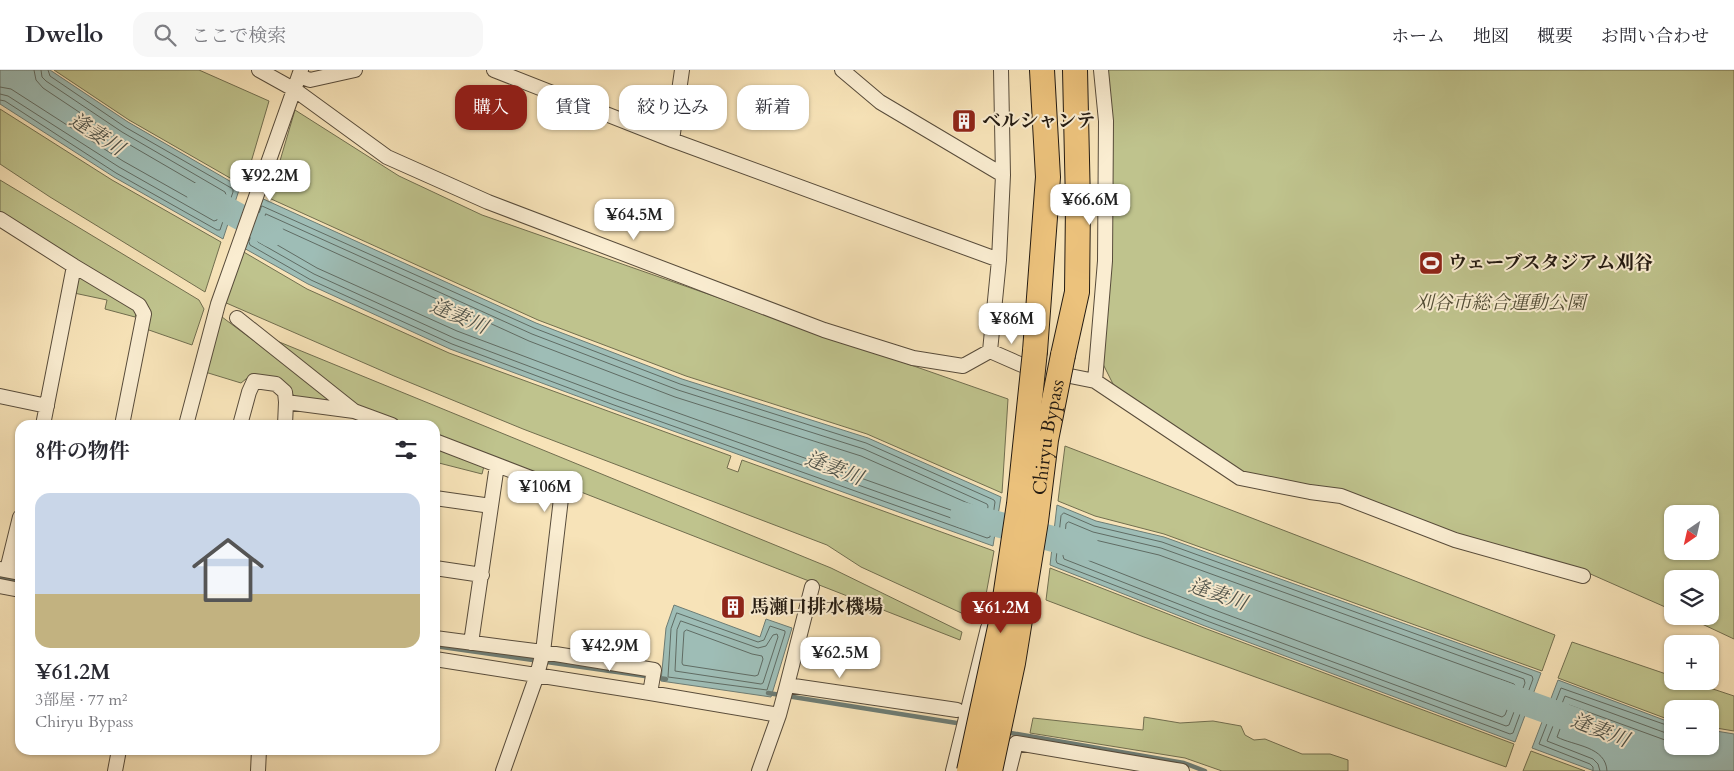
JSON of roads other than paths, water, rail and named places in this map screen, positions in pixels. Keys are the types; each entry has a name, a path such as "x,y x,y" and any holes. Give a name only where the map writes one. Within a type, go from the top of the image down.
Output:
{"highway":[{"path":"1026,70 1032,124 1048,177"},
{"name":"Chiryu Bypass","path":"969,771 1002,618 1019,504 1028,358 1048,177 1042,70"},
{"name":"Chiryu Bypass","path":"990,771 1013,663 1036,521 1046,440 1064,365 1067,277 1066,142 1062,70"},
{"path":"1064,365 1077,292 1076,70"}],"street":[{"path":"259,70 295,90 387,157 488,202 824,330 912,358 963,366 990,351 1028,358"},
{"path":"187,420 218,304 300,73 310,80 355,70"},
{"path":"494,70 672,140 999,260"},
{"path":"672,140 682,70"},
{"path":"842,70 880,102 1004,175"},
{"path":"990,351 999,260 1004,175 1001,70"},
{"path":"1095,381 1106,262 1106,121 1101,70"},
{"path":"0,219 139,305 144,314 123,420"},
{"path":"44,420 74,266"},
{"path":"237,318 354,411"},
{"path":"1064,365 1095,381 1240,478 1310,492 1341,496 1455,540 1583,576"},
{"path":"241,420 248,392 254,381 276,384 285,392 285,420"},
{"path":"0,396 47,406"},
{"path":"286,402 354,411 378,420"},
{"path":"440,443 562,490 543,652 537,675 503,771"},
{"path":"471,644 497,465"},
{"path":"953,771 995,597 1010,490"},
{"path":"440,499 491,506"},
{"path":"9,570 15,541"},
{"path":"440,569 482,574"},
{"path":"0,586 15,589"},
{"path":"759,771 779,715 812,587"},
{"path":"440,639 543,652 654,670 650,693"},
{"path":"440,660 779,715"},
{"path":"787,685 957,710"},
{"path":"1009,771 1016,744 1182,771"},
{"path":"115,771 118,755"},
{"path":"258,771 260,755"}],"water":[{"path":"0,70 50,70 128,122 240,187 223,239 114,177 0,104"},
{"path":"259,197 536,323 682,379 868,438 1001,497 993,546 450,349 308,284 242,247"},
{"path":"1057,505 1096,521 1164,537 1541,673 1515,742 1205,626 1050,565"},
{"path":"674,605 760,637 766,619 792,628 771,697 661,681 666,628"},
{"path":"1558,680 1664,720 1664,755 1719,755 1719,732 1734,734 1734,771 1594,771 1532,748"}],"waterway":[{"name":"逢妻川","path":"200,195 271,234"},
{"name":"逢妻川","path":"963,515 1087,548"},
{"path":"0,577 15,579"},
{"path":"440,647 666,679"},
{"name":"逢妻川","path":"1496,692 1579,722"},
{"path":"768,693 963,724"},
{"path":"1005,732 1184,763 1205,771"}],"place":[{"name":"ベルシャンテ","path":"964,121"},
{"name":"ウェーブスタジアム刈谷","path":"1431,263"},
{"name":"馬瀬口排水機場","path":"733,607"}],"park label":[{"name":"刈谷市総合運動公園","path":"1500,303"}]}
